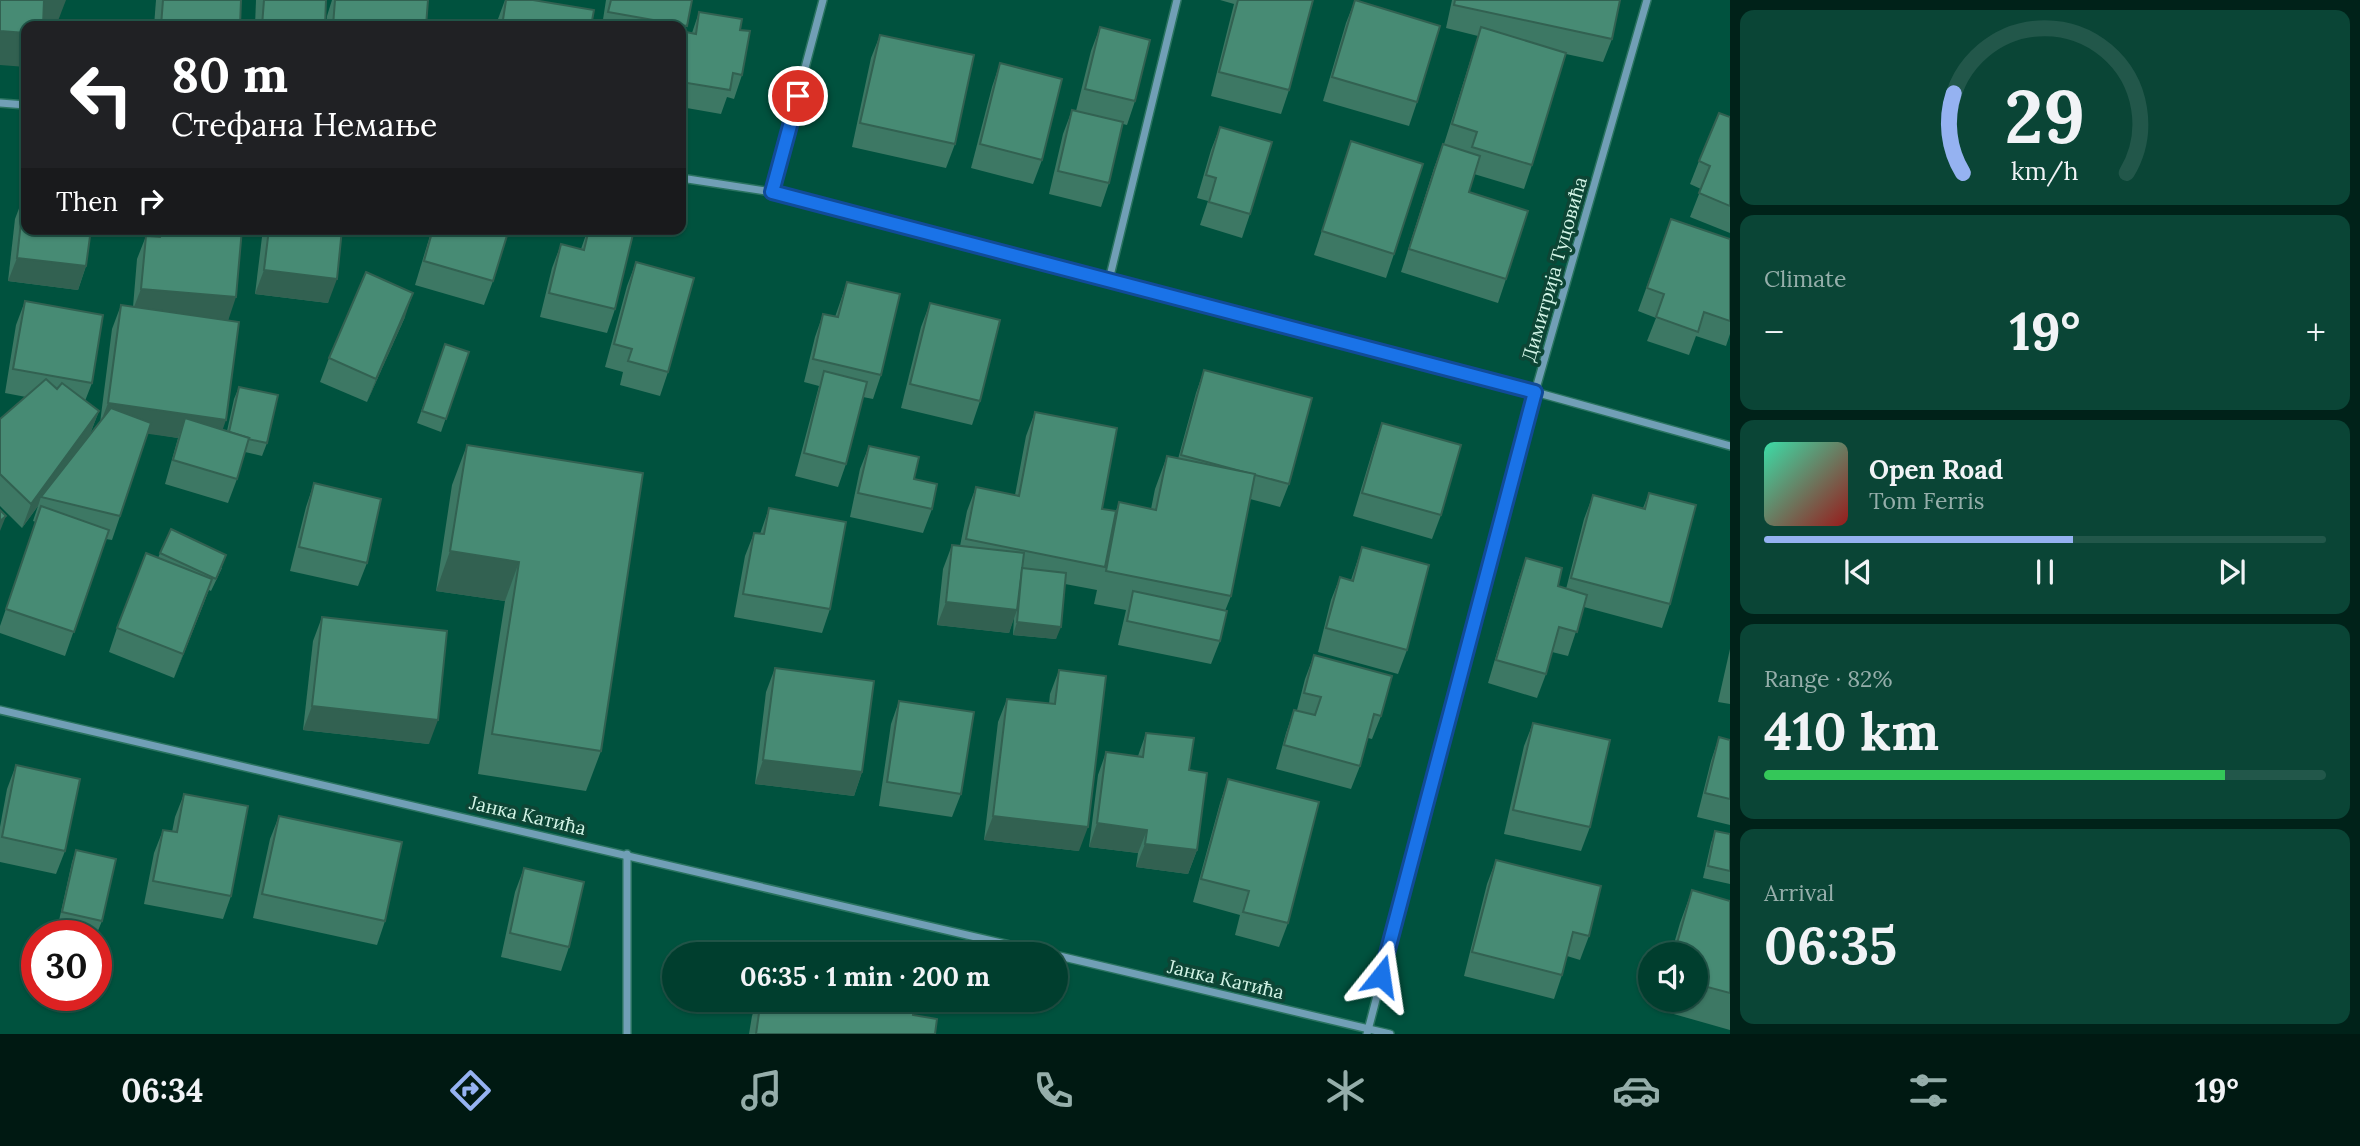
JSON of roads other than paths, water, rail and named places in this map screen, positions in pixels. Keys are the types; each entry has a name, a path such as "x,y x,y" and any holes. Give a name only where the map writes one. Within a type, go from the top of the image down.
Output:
{"street":[{"path":"772,192 823,0"},
{"path":"1109,280 1177,0"},
{"name":"Димитрија Туцовића","path":"1367,1031 1535,392 1647,0"},
{"path":"0,103 21,105"},
{"path":"686,179 772,192 1535,392 1730,446"},
{"name":"Јанка Катића","path":"0,710 998,942"},
{"path":"627,854 627,1034"},
{"name":"Јанка Катића","path":"1068,958 1367,1031 1390,1034"}]}
